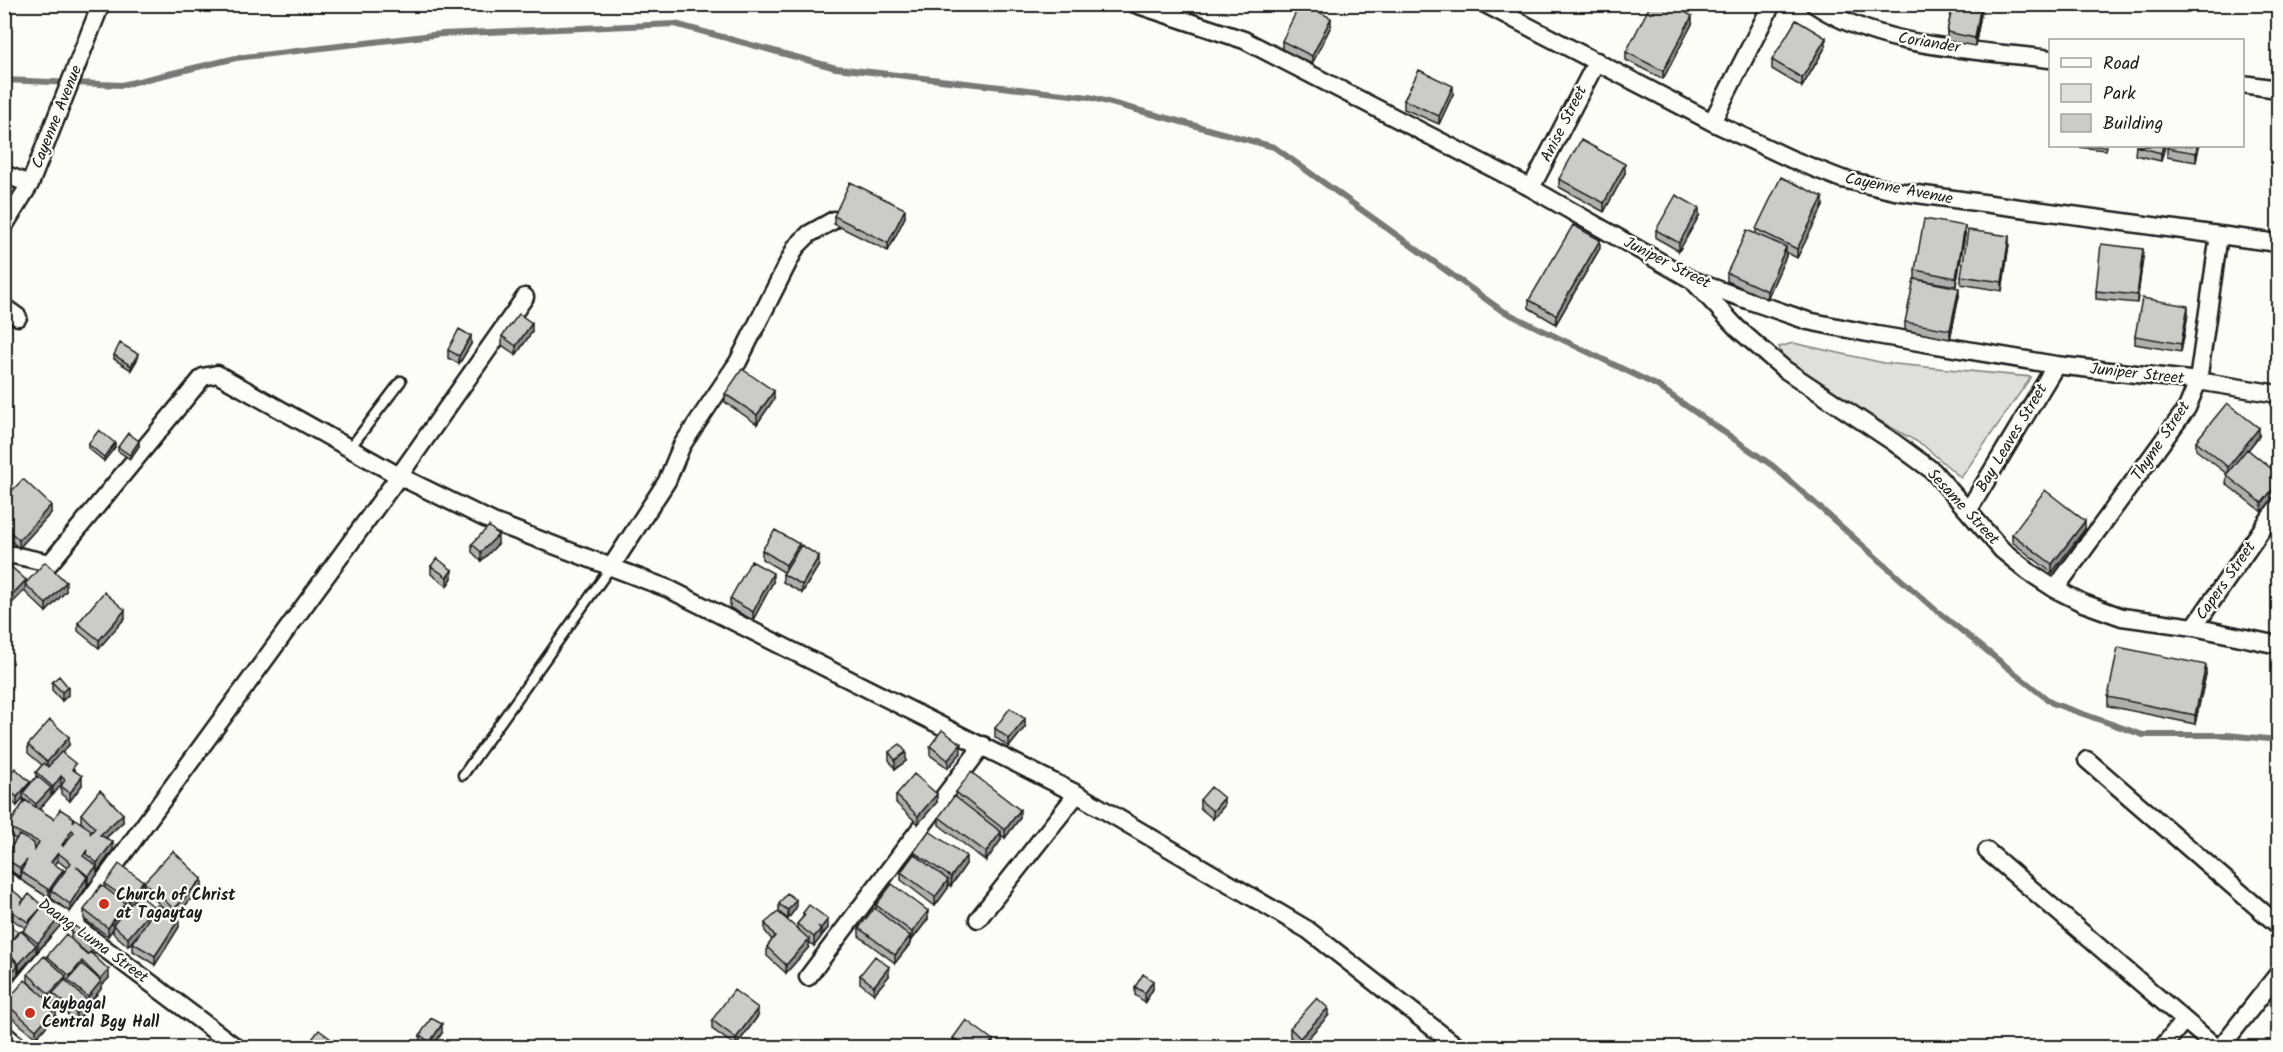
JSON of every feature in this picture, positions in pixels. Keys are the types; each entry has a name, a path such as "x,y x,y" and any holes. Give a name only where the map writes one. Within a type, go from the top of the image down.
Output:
{"main road":[{"path":"4,1038 16,1047"}],"street":[{"name":"Juniper Street","path":"1135,4 1244,40 1531,188 1692,280 1809,321 2056,365 2198,381 2278,394"},
{"name":"Cayenne Avenue","path":"1485,4 1712,122 1791,159 1842,179 1895,191 2278,243"},
{"path":"1712,122 1772,4"},
{"name":"Coriander","path":"1814,4 1835,18 1878,34 1925,44 2049,59"},
{"name":"Cayenne Avenue","path":"4,226 30,184 98,6"},
{"name":"Anise Street","path":"1531,188 1597,61"},
{"path":"2244,84 2278,90"},
{"path":"4,174 30,184"},
{"path":"611,567 667,481 682,445 738,362 796,247 809,234 834,220"},
{"name":"Thyme Street","path":"2055,589 2187,408 2198,381 2218,235"},
{"name":"Sesame Street","path":"1692,280 1737,328 1776,362 1933,471 2002,549 2029,572 2055,589 2083,603 2122,617 2194,627 2278,645"},
{"path":"4,1007 72,924 399,476 525,297"},
{"path":"4,307 18,317"},
{"name":"Bay Leaves Street","path":"1968,511 2056,365"},
{"path":"4,557 13,555 50,563 203,378 217,374 399,476 492,522 726,610 1077,794 1308,930 1459,1047"},
{"name":"Capers Street","path":"2194,627 2278,506"},
{"path":"808,977 982,745"},
{"path":"2087,760 2278,925"},
{"path":"978,920 1077,794"},
{"path":"1987,850 2218,1047 2278,974"},
{"name":"Daang Luma Street","path":"4,879 72,924 237,1047"},
{"path":"2162,1047 2184,1020"}],"lane":[{"path":"350,448 401,381"},
{"path":"463,775 611,567"}],"green space":[{"path":"1793,343 1884,363 2031,377 1961,478 1923,445 1857,408 1784,360 1779,347"}],"building":[{"path":"1300,4 1331,18 1312,56 1282,41"},
{"path":"1651,4 1670,4 1692,16 1663,71 1626,52"},
{"path":"1953,4 1981,4 1975,38 1947,32"},
{"path":"1796,20 1826,38 1802,78 1772,60"},
{"path":"1419,70 1453,86 1439,116 1404,100"},
{"path":"1581,140 1625,164 1604,203 1559,179"},
{"path":"2139,147 2163,147 2161,153"},
{"path":"2168,147 2197,147 2196,153"},
{"path":"1781,177 1823,197 1797,249 1756,229"},
{"path":"850,182 905,209 888,243 834,216"},
{"path":"1676,195 1699,208 1679,243 1656,230"},
{"path":"1924,219 1965,226 1956,278 1915,270"},
{"path":"1573,225 1600,240 1556,315 1529,300"},
{"path":"1747,230 1786,247 1767,291 1727,273"},
{"path":"1968,230 2009,236 2002,282 1961,276"},
{"path":"2101,244 2143,249 2137,295 2096,291"},
{"path":"1914,279 1959,288 1950,330 1905,322"},
{"path":"2142,298 2188,306 2181,344 2135,336"},
{"path":"519,314 532,323 516,346 502,336"},
{"path":"459,329 471,336 459,356 448,350"},
{"path":"120,343 138,354 131,366 114,355"},
{"path":"742,369 774,391 757,415 725,394"},
{"path":"2227,403 2259,428 2228,467 2196,441"},
{"path":"99,430 115,443 104,457 88,444"},
{"path":"128,433 139,441 130,455 118,447"},
{"path":"2247,449 2278,474 2278,482 2262,503 2226,475"},
{"path":"23,479 51,505 19,540 4,526 4,499"},
{"path":"2045,490 2085,521 2052,564 2012,534"},
{"path":"489,526 498,535 481,552 472,544"},
{"path":"775,530 799,544 786,565 762,550"},
{"path":"801,545 819,556 802,585 783,574"},
{"path":"437,558 452,570 447,577 431,566"},
{"path":"751,561 773,573 753,612 730,599"},
{"path":"45,562 66,582 46,604 25,584"},
{"path":"8,564 26,580 4,603 4,568"},
{"path":"104,592 125,610 99,640 78,623"},
{"path":"2118,647 2206,665 2195,715 2108,697"},
{"path":"59,676 68,687 62,692 52,682"},
{"path":"1010,708 1025,719 1009,739 995,728"},
{"path":"50,720 69,737 47,762 28,745"},
{"path":"942,730 961,744 948,760 930,746"},
{"path":"900,744 906,752 895,760 889,752"},
{"path":"61,752 76,764 72,769 82,776 70,793 61,786 65,780 61,776 53,787 36,772 44,763 48,767"},
{"path":"15,768 30,782 17,797 4,786 4,780"},
{"path":"971,772 1020,810 1005,830 956,792"},
{"path":"914,774 937,794 918,816 896,795"},
{"path":"37,776 51,788 36,804 23,793"},
{"path":"1211,787 1224,798 1213,811 1200,800"},
{"path":"100,790 123,814 100,835 113,842 97,863 86,854 87,850 83,856 97,866 88,876 76,866 87,877 70,904 51,890 71,863 58,853 51,862 63,870 49,890 21,872 27,860 20,868 4,858 19,835 34,843 35,850 39,842 8,827 25,800 54,819 60,809 74,818 73,822 75,819 91,830 90,834 95,828 81,814","holes":["72,830 74,832 63,846"]},
{"path":"954,796 1001,832 986,852 939,817"},
{"path":"929,831 966,856 951,877 914,852"},
{"path":"173,851 202,879 174,909 144,882"},
{"path":"914,854 948,880 935,897 901,872"},
{"path":"119,864 143,881 129,901 105,884"},
{"path":"4,884 24,899 20,905 29,894 60,917 38,943 23,931 41,908 28,922 13,912 10,916 4,912"},
{"path":"892,884 928,911 912,932 876,905"},
{"path":"101,885 125,903 108,928 84,910"},
{"path":"787,893 796,900 788,910 779,904"},
{"path":"139,894 154,907 128,938 113,925"},
{"path":"157,905 179,919 155,956 133,943"},
{"path":"809,905 828,919 821,928 818,926 821,929 814,937 797,924 805,915 803,913"},
{"path":"874,908 910,936 895,955 859,928"},
{"path":"778,912 809,939 786,965 767,947 775,936 765,923"},
{"path":"4,921 18,932 11,941 21,931 36,945 19,964 8,952 18,966 5,977"},
{"path":"75,926 96,943 92,948 71,931"},
{"path":"66,934 87,955 90,952 109,970 100,979 82,961 70,976 47,956"},
{"path":"44,956 66,976 49,994 28,974"},
{"path":"875,956 889,967 874,986 860,975"},
{"path":"82,964 101,981 88,997 68,980"},
{"path":"1143,974 1153,981 1145,993 1135,987"},
{"name":"Kaybagal Central Bgy Hall","path":"25,980 56,1007 36,1030 5,1003"},
{"path":"65,980 87,1000 76,1013 53,993"},
{"path":"734,990 758,1008 736,1038 712,1020"},
{"path":"1317,998 1328,1008 1300,1038 1290,1028"},
{"path":"431,1018 442,1024 430,1042 420,1035"},
{"path":"966,1020 993,1040 987,1047 967,1047 953,1038"},
{"path":"319,1030 339,1045 338,1047 306,1047"}],"waterway":[{"path":"4,80 122,85 236,58 442,34 675,24 836,68 1089,97 1274,147 1501,310 1656,385 1773,466 1932,607 2052,703 2143,735 2227,735 2278,740"}],"place":[{"name":"Church of Christ at Tagaytay","path":"104,904"},
{"name":"Kaybagal Central Bgy Hall","path":"30,1013"}]}
